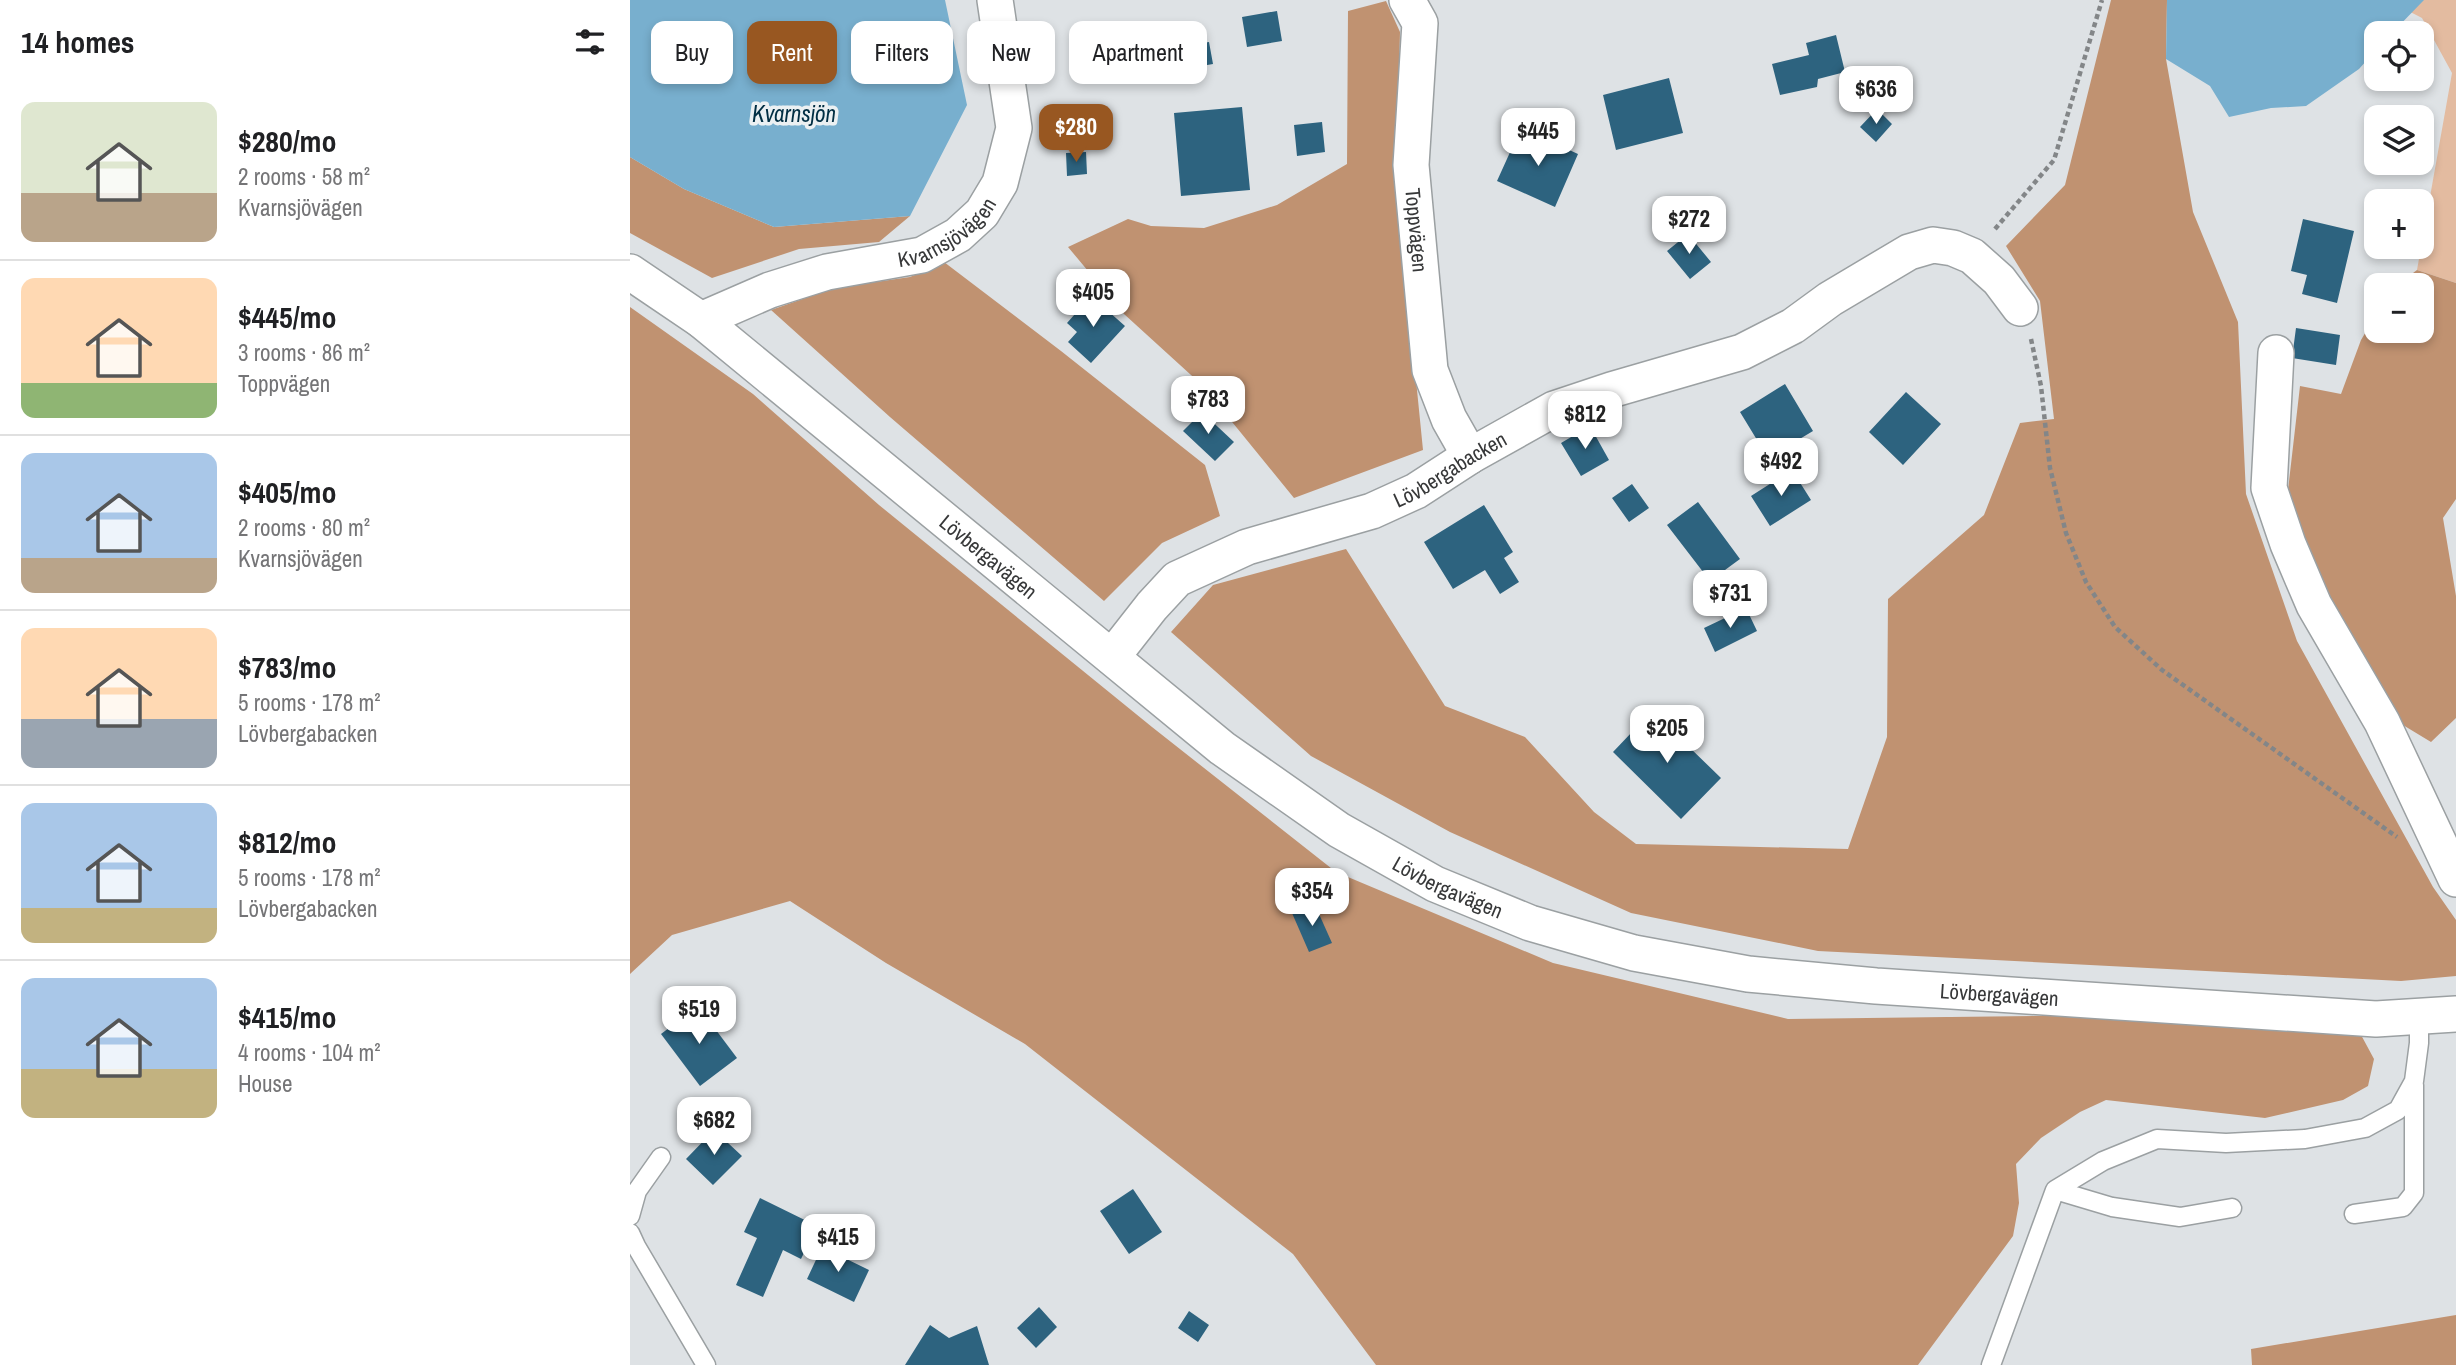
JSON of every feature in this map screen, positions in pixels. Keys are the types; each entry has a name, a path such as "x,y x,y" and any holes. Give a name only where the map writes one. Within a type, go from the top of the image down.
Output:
{"street":[{"name":"Kvarnsjövägen","path":"701,320 770,290 827,272 922,255 958,235 982,213 1000,183 1014,128 995,0"},
{"name":"Toppvägen","path":"1408,0 1420,23 1411,165 1430,370 1449,419 1470,456"},
{"name":"Lövbergabacken","path":"1112,657 1177,579 1247,547 1372,511 1416,491 1470,456 1555,410 1611,390 1742,352 1793,326 1830,299 1909,252 1933,245 1953,248 1972,256 1999,279 2020,309"},
{"name":"Lövbergavägen","path":"630,272 701,320 1222,748 1339,831 1435,884 1483,904 1530,923 1634,953 1748,974 1876,986 2376,1019 2456,1014"},
{"path":"2276,354 2269,488 2288,544 2314,605 2382,722 2456,879"}],"lane":[{"path":"2354,1214 2403,1207 2414,1193 2414,1081 2420,1043 2419,1017"},
{"path":"1991,1365 2055,1190 2103,1161 2157,1139 2226,1143 2305,1139 2365,1128 2398,1110 2414,1081"},
{"path":"630,1216 637,1191 661,1157"},
{"path":"2055,1190 2112,1207 2180,1217 2232,1208"},
{"path":"630,1233 706,1365"}],"path":[{"path":"1972,256 2054,160 2102,0"},
{"path":"2020,309 2034,345 2050,468 2066,533 2086,582 2115,626 2162,670 2400,839"}],"shaded area":[{"path":"2111,0 2167,0 2166,59 2193,212 2238,322 2246,494 2297,641 2433,887 2456,920 2456,976 2401,981 1818,951 1631,913 1450,832 1311,756 1171,632 1213,585 1346,549 1445,706 1525,737 1594,812 1636,844 1848,849 1887,737 1888,599 1984,515 2020,423 2054,419 2040,301 2006,246 2065,185"},
{"path":"2387,0 2456,0 2456,283 2434,276 2434,273 2417,270 2419,259 2434,259 2434,189 2431,189 2452,73 2434,40 2434,21 2424,21"},
{"path":"1386,1 1400,32 1397,159 1423,450 1294,498 1202,385 1124,314 1068,247 1128,219 1151,226 1204,228 1277,205 1347,164 1348,11"},
{"path":"630,157 684,189 774,227 910,216 879,242 799,249 712,278 630,233"},
{"path":"944,262 1205,465 1220,516 1162,543 1104,601 890,417 771,310 834,288 910,277"},
{"path":"2434,276 2456,283 2456,499 2443,518 2456,596 2456,718 2431,742 2398,722 2313,569 2288,490 2300,386 2341,394 2364,335 2364,343 2434,343"},
{"path":"630,307 753,394 879,505 1152,727 1336,872 1553,963 1788,1019 2105,1015 2360,1033 2374,1059 2368,1086 2343,1100 2265,1118 2106,1100 2080,1112 2041,1138 2016,1164 2019,1203 2013,1236 1918,1365 1376,1365 1293,1254 1025,1044 886,963 790,901 672,935 630,974"},
{"path":"2456,1315 2456,1365 2252,1365 2251,1349"}],"water":[{"name":"Kvarnsjön","path":"630,0 945,0 949,21 851,21 851,84 953,84 953,38 967,105 910,216 774,227 684,189 630,157"},
{"path":"2167,0 2424,0 2404,21 2364,21 2364,63 2306,106 2271,108 2229,117 2210,86 2166,59"}],"building":[{"path":"1277,11 1282,41 1247,47 1242,17"},
{"path":"1836,35 1845,72 1818,79 1817,87 1780,95 1772,64 1809,55 1806,43"},
{"path":"1207,42 1213,64 1207,65"},
{"path":"1669,78 1683,133 1616,150 1603,95"},
{"path":"1242,107 1250,190 1181,196 1174,113"},
{"path":"1877,109 1892,124 1876,142 1860,127"},
{"path":"1322,122 1325,152 1297,156 1294,125"},
{"path":"1521,128 1578,154 1555,207 1497,181"},
{"path":"1086,152 1087,174 1067,176 1066,153"},
{"path":"2303,219 2354,231 2337,303 2302,294 2307,275 2291,271"},
{"path":"1688,234 1711,262 1690,279 1667,251"},
{"path":"1091,296 1125,326 1091,363 1068,342 1077,332 1067,323"},
{"path":"2296,328 2340,335 2336,365 2292,358"},
{"path":"1785,384 1813,431 1768,458 1740,412"},
{"path":"1906,392 1941,424 1903,465 1869,432"},
{"path":"1202,412 1234,442 1215,461 1183,431"},
{"path":"1590,426 1609,460 1581,476 1561,443"},
{"path":"1792,470 1811,500 1770,526 1751,496"},
{"path":"1632,484 1649,508 1629,522 1612,498"},
{"path":"1698,502 1740,559 1710,581 1667,525"},
{"path":"1484,505 1513,552 1504,558 1519,582 1500,594 1485,570 1453,589 1424,542"},
{"path":"1746,608 1757,631 1715,652 1704,628"},
{"path":"1652,711 1721,778 1681,819 1613,752"},
{"path":"1315,905 1332,943 1309,952 1292,913"},
{"path":"698,1006 737,1058 700,1086 661,1034"},
{"path":"714,1130 742,1156 713,1185 686,1159"},
{"path":"1133,1189 1162,1232 1129,1254 1100,1211"},
{"path":"760,1198 817,1226 801,1259 783,1250 763,1297 736,1285 757,1238 744,1232"},
{"path":"822,1247 869,1270 854,1302 807,1279"},
{"path":"1039,1307 1057,1327 1036,1348 1017,1328"},
{"path":"1189,1311 1209,1325 1198,1342 1178,1328"},
{"path":"930,1325 949,1338 977,1326 989,1365 905,1365"}]}
